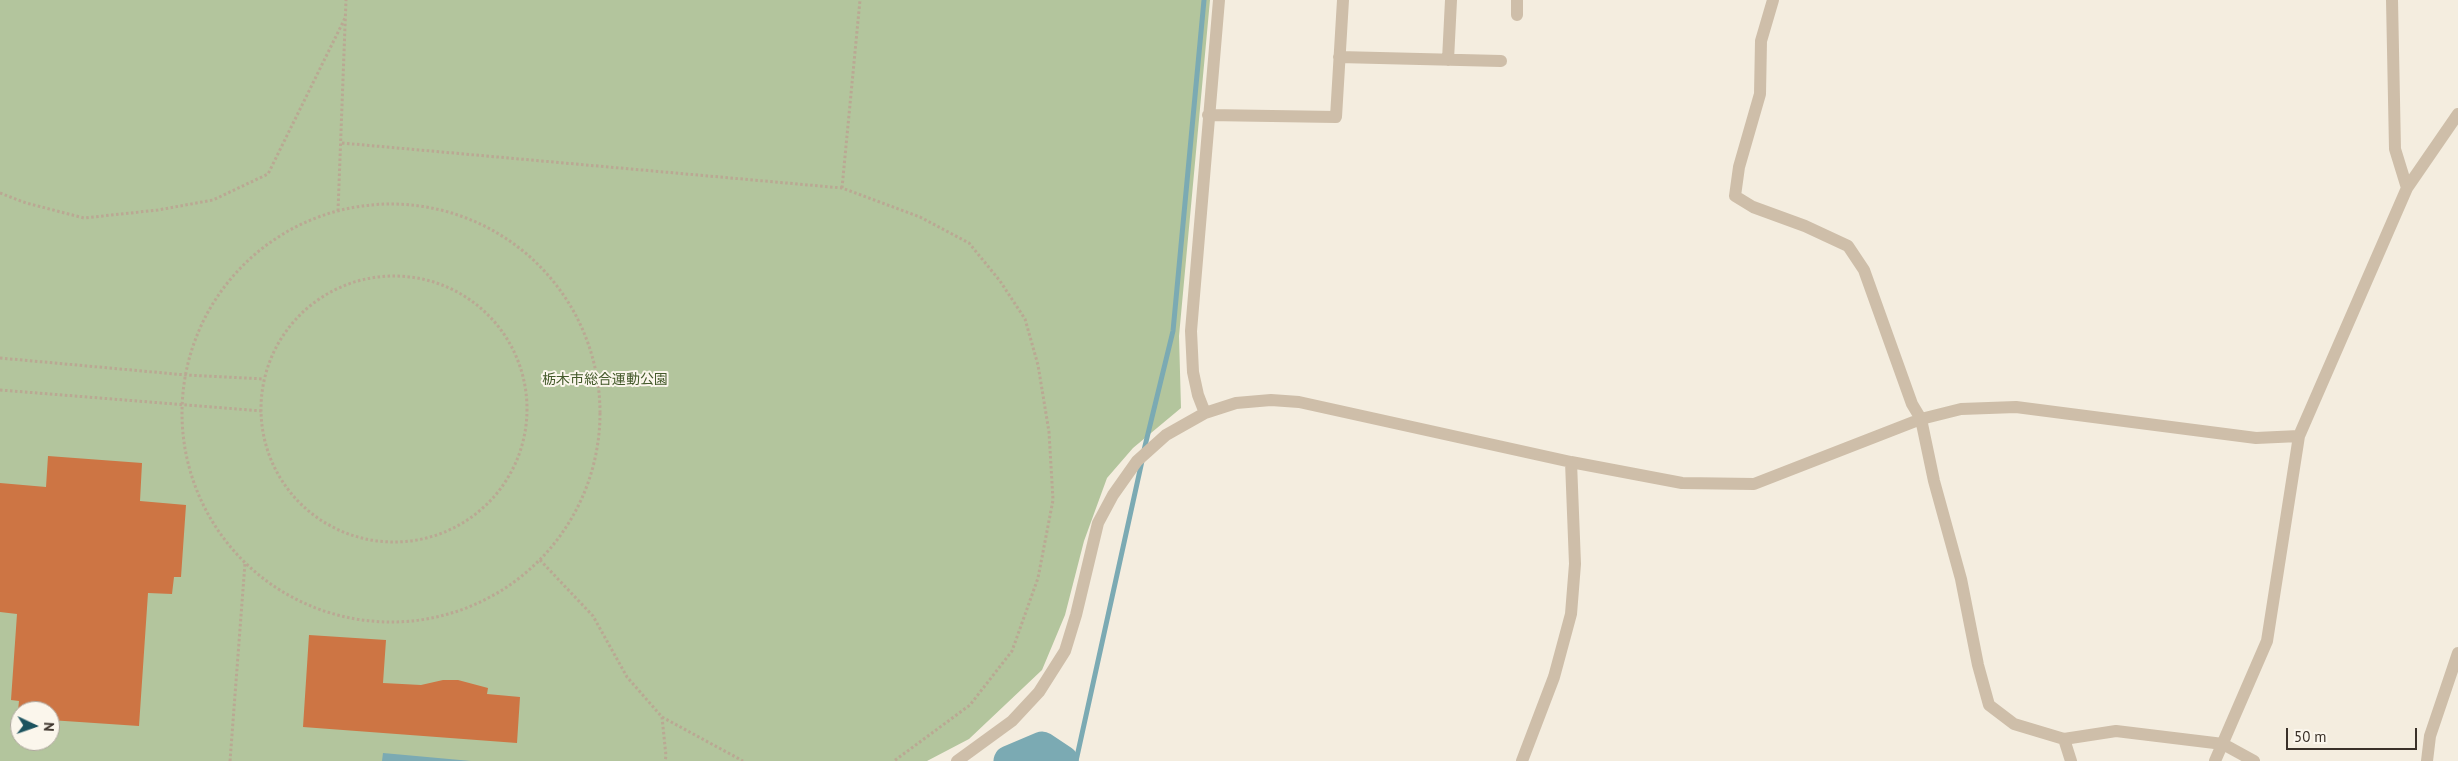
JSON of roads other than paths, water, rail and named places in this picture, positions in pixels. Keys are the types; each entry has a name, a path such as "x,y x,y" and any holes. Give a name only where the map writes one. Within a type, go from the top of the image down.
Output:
{"street":[{"path":"1205,413 1198,395 1193,372 1191,331 1219,0"},
{"path":"1208,115 1336,117 1343,0"},
{"path":"1448,60 1450,0"},
{"path":"1517,0 1517,15"},
{"path":"1772,0 1761,41 1760,94 1739,167 1735,196 1753,207 1805,226 1848,246 1864,270 1912,404 1921,419 1934,481 1961,579 1978,665 1989,705 2014,724 2064,739 2116,731 2223,744 2254,761"},
{"path":"2392,0 2395,150 2407,188"},
{"path":"1340,57 1501,61"},
{"path":"2215,761 2267,641 2299,436 2407,188 2458,114"},
{"path":"957,761 1012,721 1039,692 1065,651 1076,616 1098,524 1136,461 1166,435 1205,413 1236,403 1271,400 1299,402 1571,462 1682,483 1754,484 1921,419 1961,410 2016,407 2256,438 2299,436"},
{"path":"1522,761 1554,677 1570,614 1575,564 1571,462"},
{"path":"2427,761 2430,736 2458,653"},
{"path":"2064,739 2071,761"}],"water":[{"path":"383,753 471,761 382,761"}],"waterway":[{"path":"1144,450 1173,331 1204,0"},
{"path":"1076,761 1142,461"},
{"path":"1009,761 1042,747 1063,761"}],"park label":[{"name":"栃木市総合運動公園","path":"605,380"}]}
